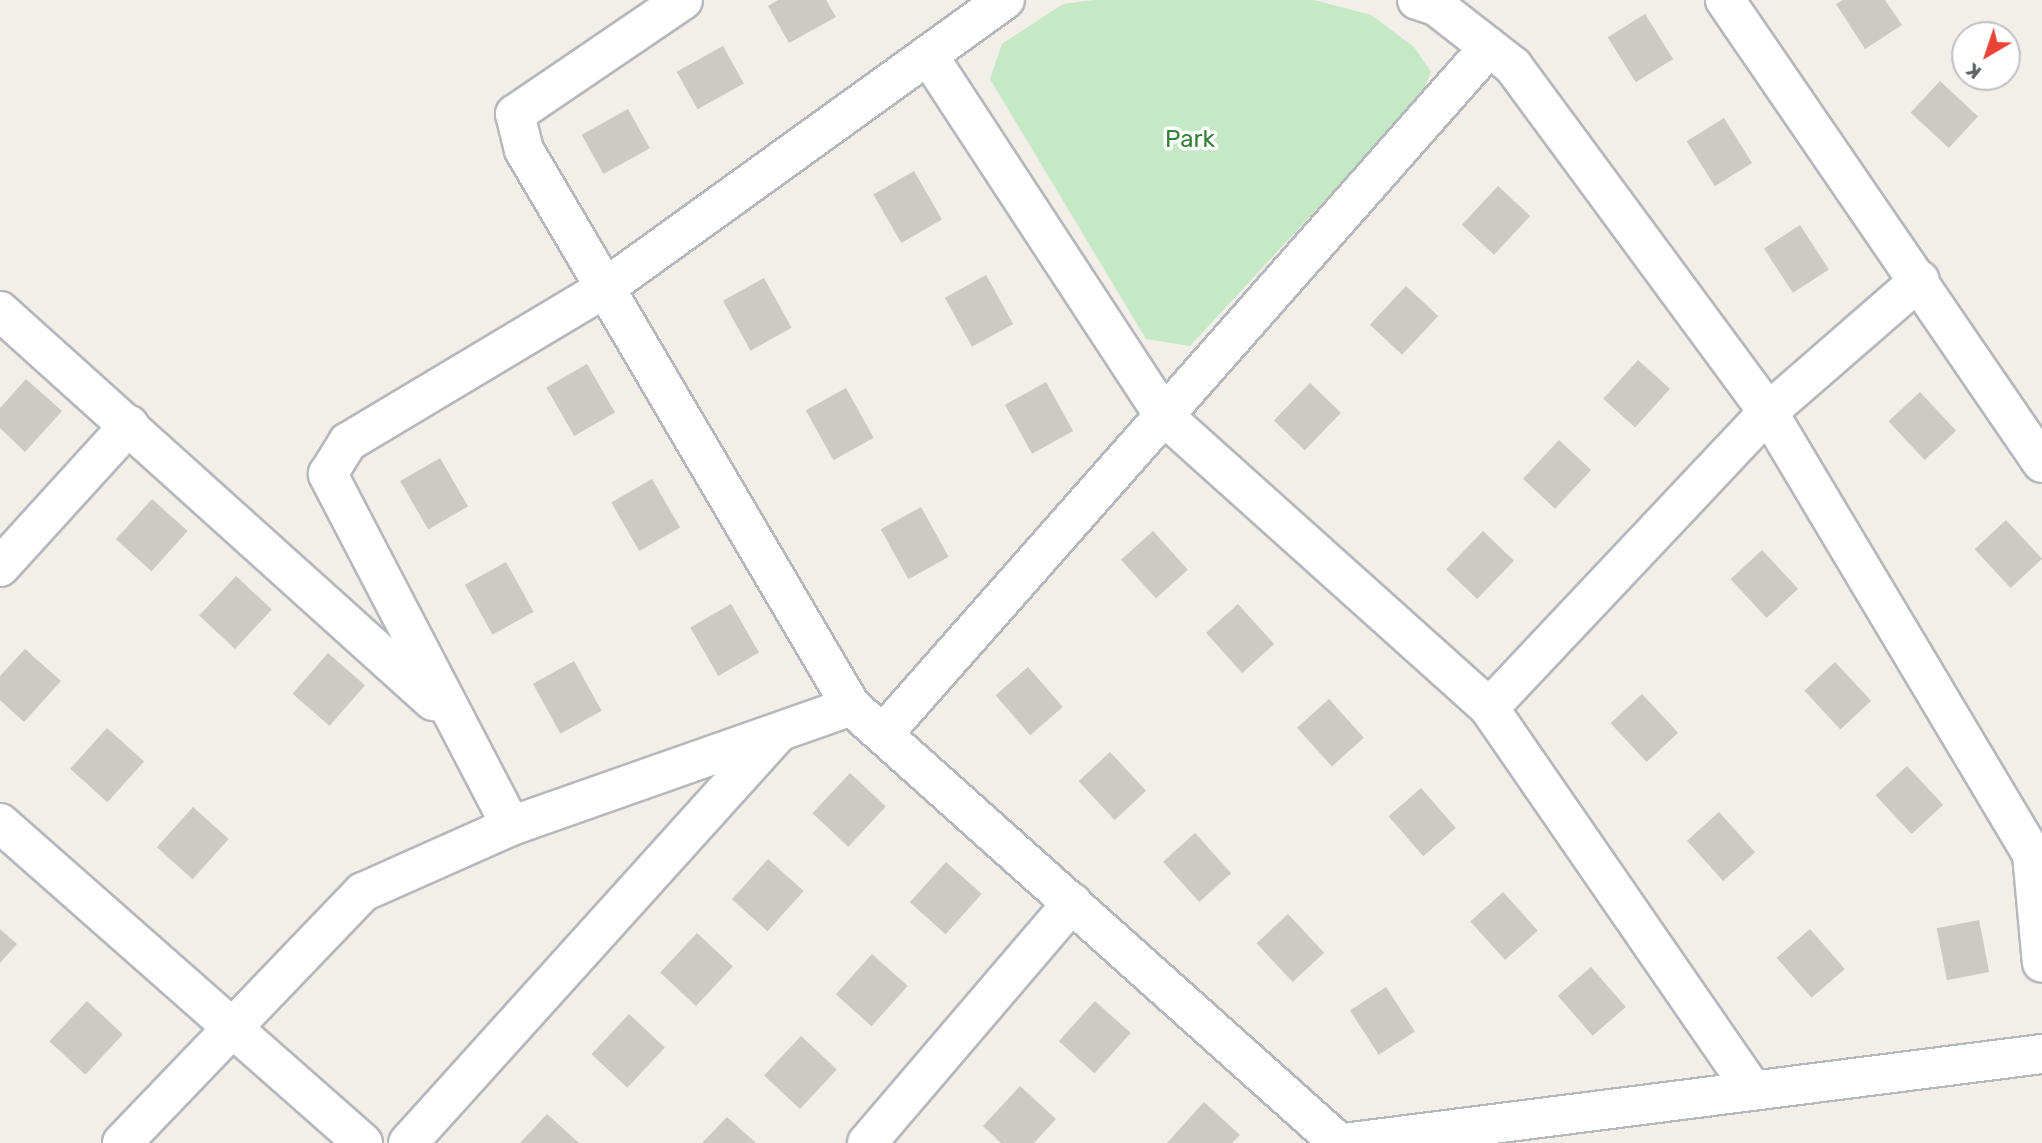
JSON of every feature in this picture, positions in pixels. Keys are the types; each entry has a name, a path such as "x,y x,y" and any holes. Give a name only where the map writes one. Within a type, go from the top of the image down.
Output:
{"street":[{"path":"683,0 515,114 524,150 851,706 1342,1143 2042,1054"},
{"path":"511,826 449,716 328,474 348,442 605,288 1005,0"},
{"path":"1417,0 1436,6 1514,66 1768,412 2032,853 2042,963"},
{"path":"1725,0 1920,280 2042,463"},
{"path":"883,734 1489,47"},
{"path":"928,55 1164,416 1489,708 1753,1091"},
{"path":"1489,708 1768,412 1920,280"},
{"path":"0,311 449,716"},
{"path":"0,567 129,425"},
{"path":"122,1143 230,1026 363,892 511,826 851,706"},
{"path":"408,1143 780,731"},
{"path":"0,823 363,1143"},
{"path":"867,1143 1072,903"}],"green space":[{"name":"Park","path":"1094,0 1314,0 1371,15 1414,47 1431,72 1421,96 1190,346 1146,339 990,79 1002,44 1063,4"}],"building":[{"path":"778,0 826,0 836,17 789,43 768,6"},
{"path":"1843,0 1885,0 1902,25 1865,49 1836,4"},
{"path":"1645,14 1673,59 1636,82 1608,37"},
{"path":"723,46 744,84 697,109 677,72"},
{"path":"1940,81 1978,116 1949,148 1911,112"},
{"path":"628,109 650,148 603,174 582,135"},
{"path":"1724,118 1752,163 1715,186 1687,141"},
{"path":"914,171 942,219 901,243 873,194"},
{"path":"1498,186 1530,216 1494,255 1462,225"},
{"path":"1800,225 1829,269 1793,293 1764,248"},
{"path":"986,275 1013,324 972,347 945,298"},
{"path":"764,278 792,328 751,351 723,301"},
{"path":"1406,286 1438,316 1402,355 1370,325"},
{"path":"1638,360 1670,389 1635,427 1603,399"},
{"path":"587,364 615,412 574,436 546,388"},
{"path":"26,379 62,411 25,452 0,428 0,408"},
{"path":"1046,382 1073,431 1032,454 1005,405"},
{"path":"1310,383 1341,413 1305,450 1274,420"},
{"path":"846,388 874,438 833,460 806,410"},
{"path":"1920,392 1956,431 1925,460 1889,421"},
{"path":"1559,440 1591,470 1555,509 1523,479"},
{"path":"440,458 468,506 428,529 400,481"},
{"path":"652,479 680,527 639,551 611,502"},
{"path":"152,499 188,531 152,571 116,539"},
{"path":"921,507 949,557 908,579 881,529"},
{"path":"2006,520 2042,559 2011,588 1975,549"},
{"path":"1153,531 1188,570 1156,598 1121,560"},
{"path":"1483,531 1514,561 1477,599 1446,569"},
{"path":"1762,550 1798,589 1767,618 1731,579"},
{"path":"506,562 534,612 493,635 465,585"},
{"path":"236,576 272,609 235,649 199,615"},
{"path":"731,604 759,652 718,676 690,628"},
{"path":"1238,604 1274,644 1242,673 1206,633"},
{"path":"25,649 61,681 24,722 0,700 0,676"},
{"path":"328,653 365,685 330,726 293,694"},
{"path":"574,661 602,711 561,734 533,684"},
{"path":"1835,662 1871,701 1840,729 1804,691"},
{"path":"1028,667 1063,707 1030,735 996,695"},
{"path":"1642,694 1678,733 1647,762 1611,723"},
{"path":"1329,699 1364,738 1332,766 1297,728"},
{"path":"107,728 144,761 107,802 70,769"},
{"path":"1110,752 1146,791 1115,820 1079,781"},
{"path":"1907,766 1943,805 1912,834 1876,795"},
{"path":"850,773 886,806 848,847 812,813"},
{"path":"1421,788 1456,828 1423,856 1389,816"},
{"path":"193,807 229,839 193,879 157,847"},
{"path":"1719,812 1755,852 1723,881 1687,841"},
{"path":"1195,833 1231,873 1199,902 1163,862"},
{"path":"768,859 804,891 768,931 732,899"},
{"path":"946,862 982,894 946,934 910,902"},
{"path":"1503,892 1538,931 1505,960 1470,921"},
{"path":"1288,914 1324,953 1293,982 1257,943"},
{"path":"1979,920 1989,972 1947,980 1937,928"},
{"path":"0,929 17,944 0,963"},
{"path":"1810,929 1845,969 1812,998 1777,958"},
{"path":"697,933 733,966 696,1006 660,972"},
{"path":"872,954 908,986 872,1026 836,994"},
{"path":"1591,967 1626,1007 1593,1036 1558,996"},
{"path":"1386,987 1415,1031 1379,1055 1350,1010"},
{"path":"87,1001 123,1034 85,1075 49,1041"},
{"path":"1095,1001 1131,1033 1095,1073 1059,1041"},
{"path":"629,1014 665,1047 627,1088 591,1054"},
{"path":"801,1036 837,1069 800,1109 764,1075"},
{"path":"1020,1086 1056,1119 1034,1143 1001,1143 983,1126"},
{"path":"1204,1102 1240,1135 1232,1143 1167,1143"},
{"path":"547,1114 579,1143 520,1143"},
{"path":"727,1117 756,1143 702,1143"}]}
